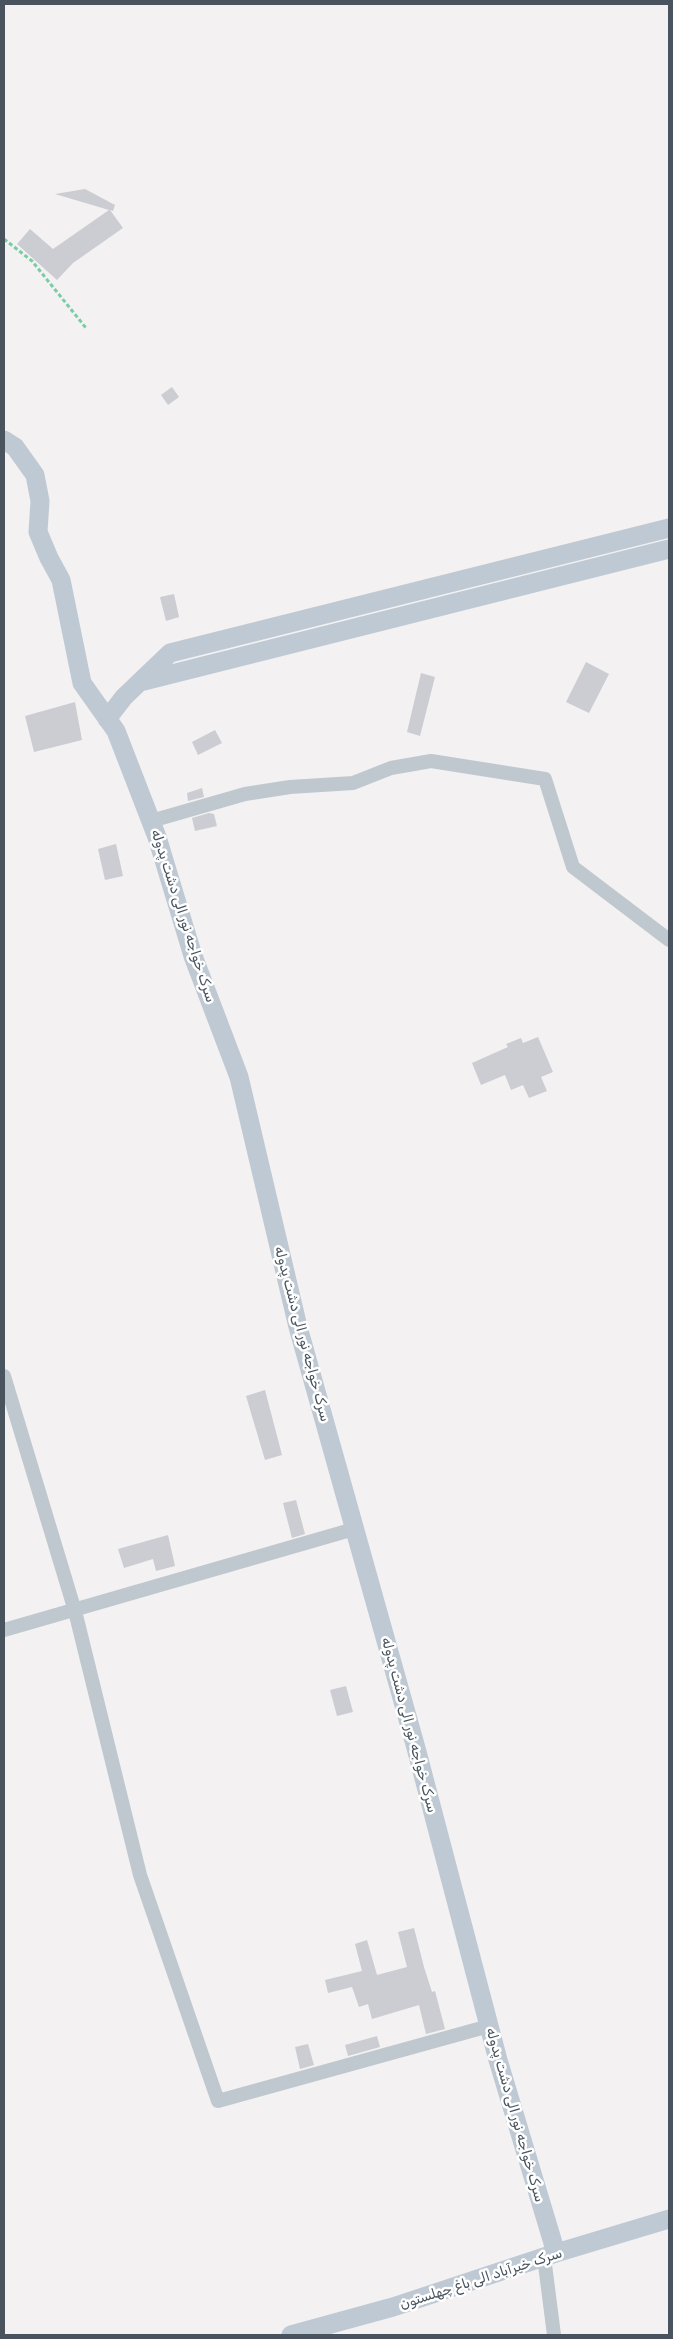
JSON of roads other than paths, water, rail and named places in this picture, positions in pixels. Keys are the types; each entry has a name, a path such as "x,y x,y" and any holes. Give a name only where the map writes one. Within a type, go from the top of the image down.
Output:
{"street":[{"name":"سرک خواجه نور الی دشت پدوله","path":"4,440 14,447 35,475 40,501 38,532 48,558 61,580 82,683 116,731 151,821 193,956 239,1077 298,1327 416,1748 550,2255"},
{"path":"107,719 124,697 170,653 669,528"},
{"path":"142,681 669,549"},
{"path":"151,821 245,794 290,787 353,783 391,768 431,761 545,779 573,868 669,940"},
{"path":"4,1376 75,1611 140,1875 218,2101 489,2026"},
{"path":"4,1630 354,1529"},
{"name":"سرک خیرآباد الی باغ چهلستون","path":"291,2335 393,2307 550,2255 669,2219"},
{"path":"550,2255 554,2335"}]}
